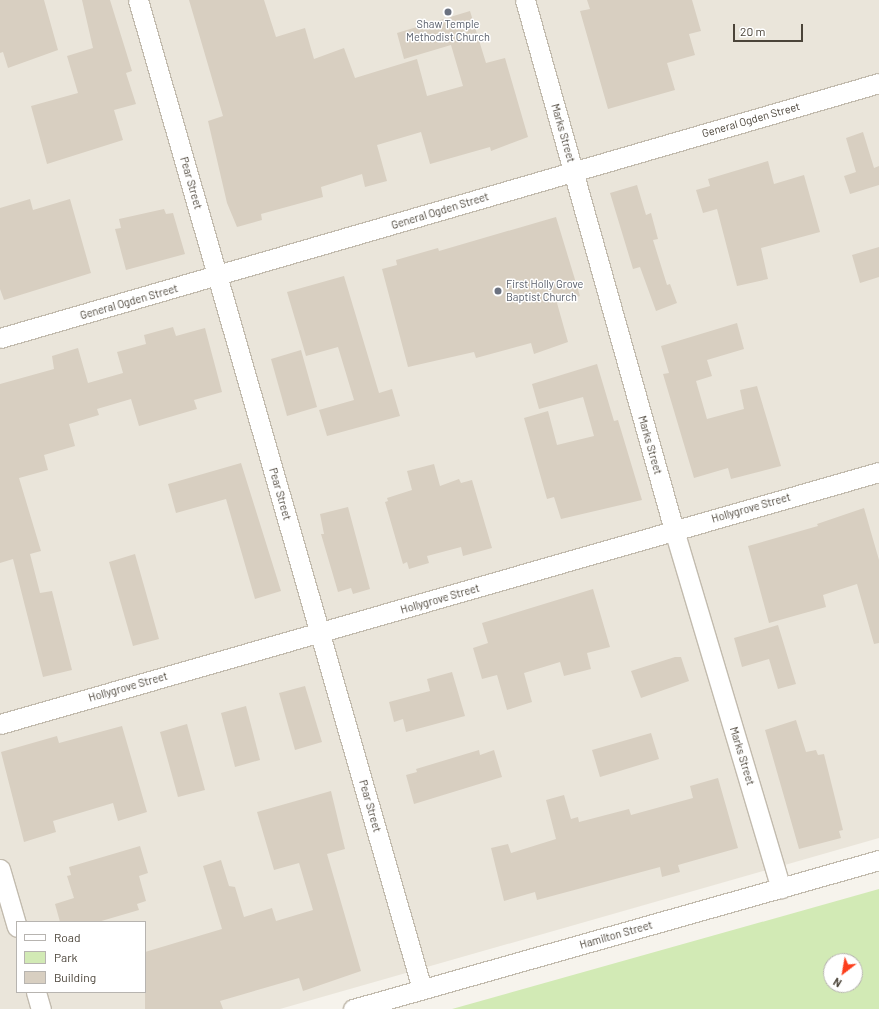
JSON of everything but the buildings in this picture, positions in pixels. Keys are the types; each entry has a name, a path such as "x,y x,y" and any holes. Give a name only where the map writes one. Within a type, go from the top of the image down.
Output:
{"street":[{"name":"Pear Street","path":"138,0 422,989"},
{"name":"Marks Street","path":"525,0 674,530 781,888"},
{"name":"General Ogden Street","path":"0,338 218,277 879,83"},
{"name":"Hollygrove Street","path":"0,724 321,634 674,530 879,472"},
{"name":"Hamilton Street","path":"353,1009 879,860"},
{"path":"0,869 16,924"},
{"path":"36,993 41,1009"}],"shaded area":[{"path":"0,0 879,0 879,838 280,1009 0,1009"}],"green space":[{"path":"879,889 879,1009 452,1009"}],"place":[{"name":"Shaw Temple Methodist Church","path":"448,12"},
{"name":"First Holly Grove Baptist Church","path":"498,291"}]}
